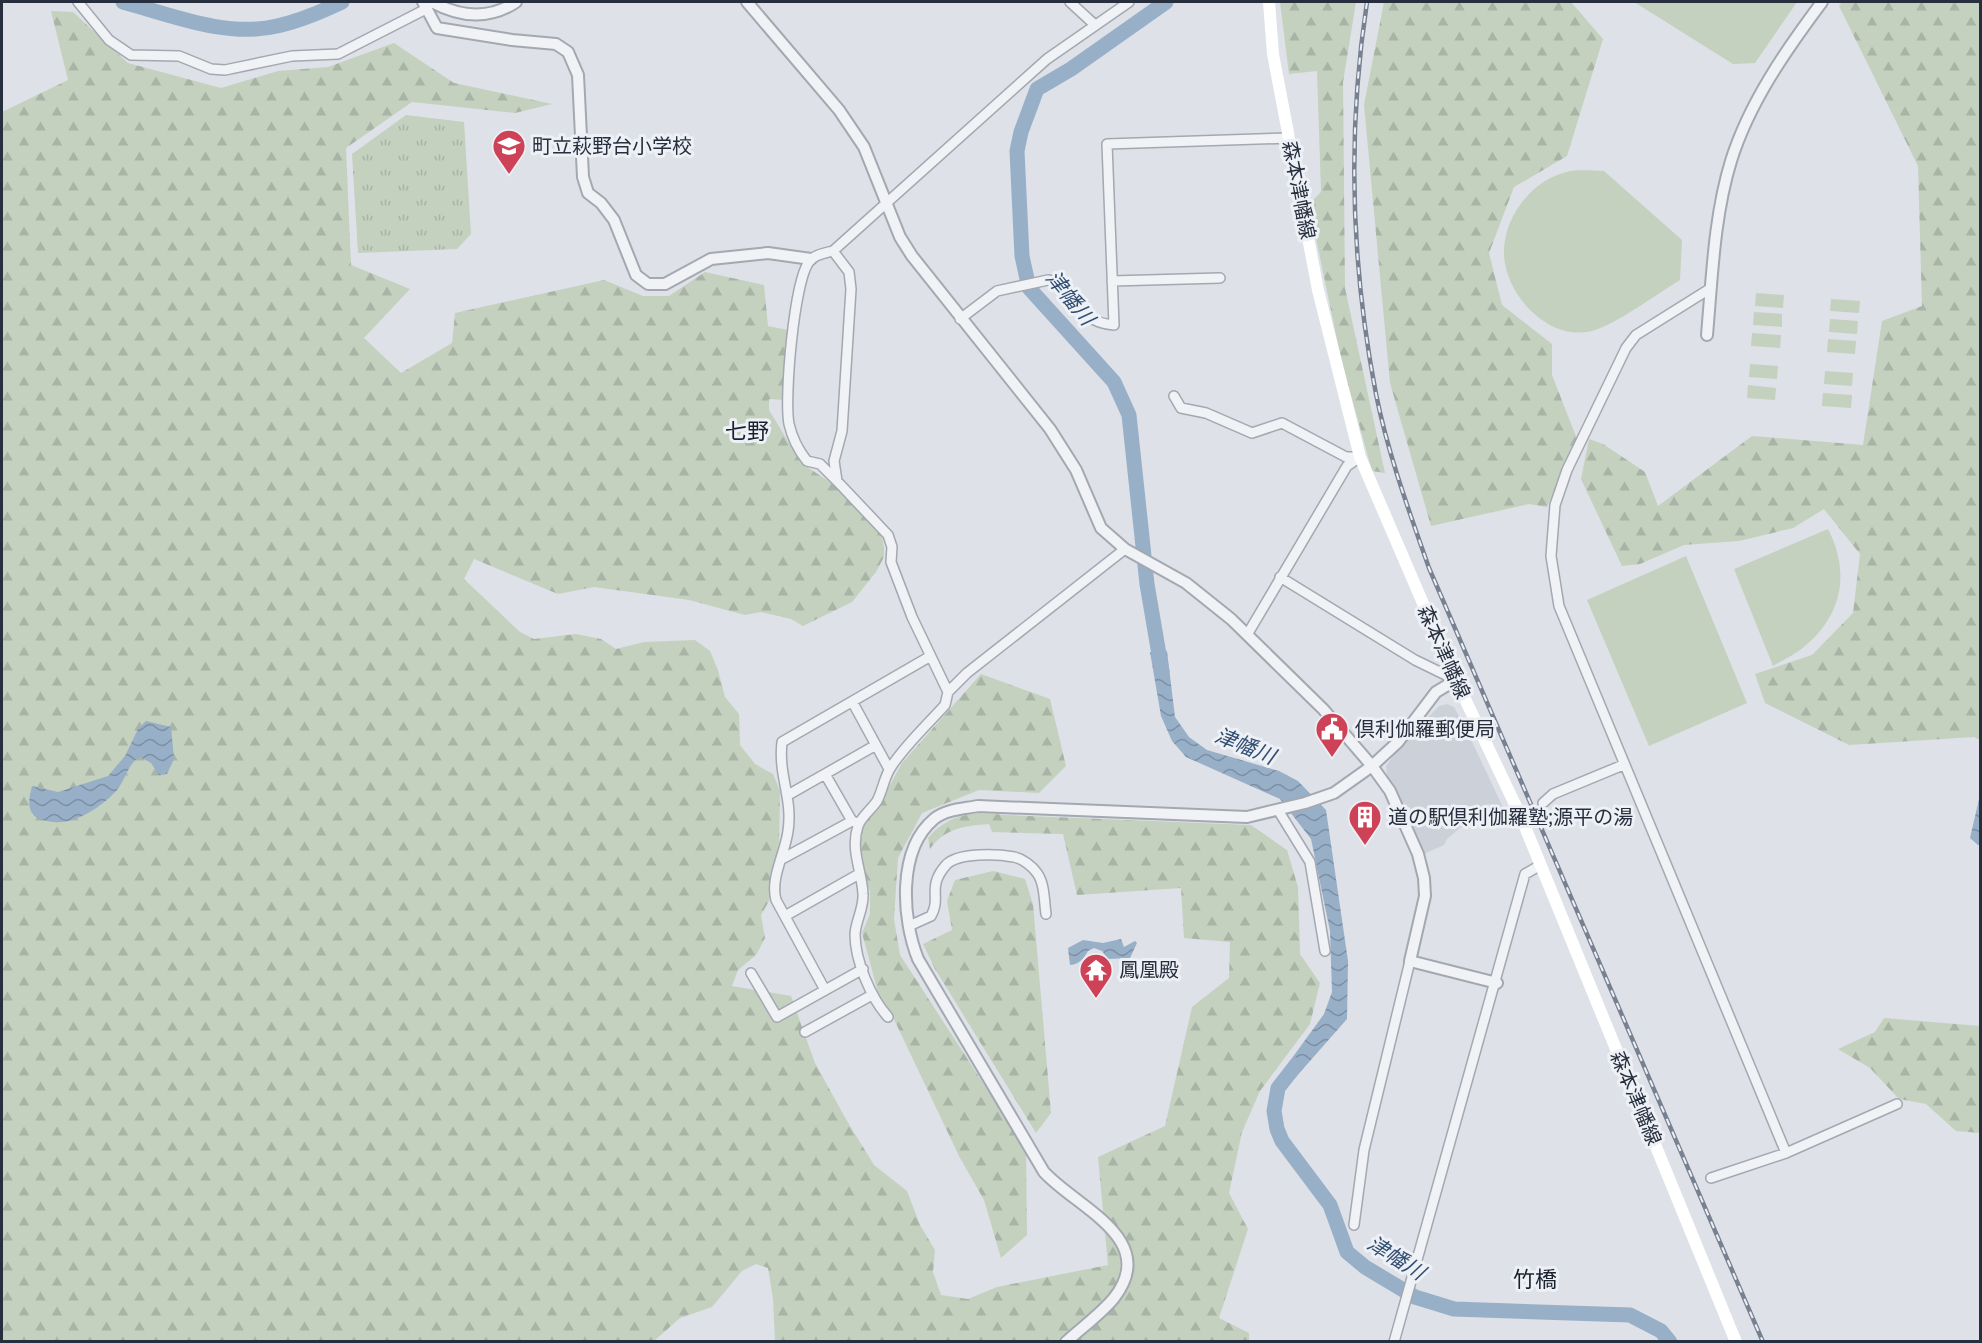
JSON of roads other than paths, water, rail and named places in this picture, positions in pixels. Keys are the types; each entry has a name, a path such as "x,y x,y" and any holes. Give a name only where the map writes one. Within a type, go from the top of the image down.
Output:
{"main road":[{"name":"森本津幡線","path":"1269,2 1273,54 1318,291 1360,457 1456,680 1521,818 1736,1341"}],"street":[{"path":"78,2 109,40 131,55 179,56 211,69 225,70 292,56 338,54 427,4 470,16 502,10 516,2"},
{"path":"747,2 839,110 864,147 900,237 960,319 1050,429 1076,470 1101,528 1125,549 1186,583 1247,635 1323,709 1372,766 1394,802 1418,854 1424,878 1425,896 1364,1150 1354,1225"},
{"path":"1070,2 1095,25"},
{"path":"948,692 929,657 891,562 892,547 888,535 878,521 820,464 807,461 789,424 787,403 797,297 804,268 811,259 833,250 1047,59 1129,2"},
{"path":"1707,335 1723,200 1731,162 1745,123 1776,67 1822,2"},
{"path":"427,4 437,28 512,40 556,44 568,52 578,75 583,177 588,193 601,203 614,220 636,274 648,284 665,284 711,259 768,253 811,259"},
{"path":"960,319 990,294 1048,280 1058,282 1077,308 1088,318 1101,324 1114,325 1107,144 1289,138"},
{"path":"833,250 849,272 852,289 842,431 834,451 837,481"},
{"path":"1112,281 1220,278"},
{"path":"1711,288 1643,330 1626,348 1567,470 1556,505 1551,556 1559,606 1623,765 1786,1153"},
{"path":"1174,396 1182,408 1206,413 1252,433 1282,423 1346,457 1360,457"},
{"path":"1247,635 1347,466 1360,457"},
{"path":"782,859 855,822 884,788 889,769 945,705 948,692 967,673 1125,549"},
{"path":"1280,577 1415,660 1456,680"},
{"path":"825,990 784,916 773,890 788,830 788,795 781,776 782,742 929,657"},
{"path":"1066,1341 1113,1300 1122,1286 1127,1257 1123,1242 1112,1229 1054,1184 1032,1155 918,959 910,940 908,862 917,841 932,820 943,813 978,806 1247,817 1278,810 1334,793 1372,766 1398,742 1436,692 1456,680"},
{"path":"853,703 889,769"},
{"path":"788,795 876,745"},
{"path":"1543,803 1552,794 1623,765"},
{"path":"825,774 855,822 855,851 863,903 855,933 863,969 872,995 888,1017"},
{"path":"1278,810 1310,862 1325,951"},
{"path":"909,926 930,916 936,904 933,885 945,866 960,858 1015,857 1026,862 1042,882 1046,914"},
{"path":"1394,1341 1497,983 1525,874 1539,866"},
{"path":"784,916 859,874"},
{"path":"1410,961 1497,983"},
{"path":"751,974 777,1017 863,969"},
{"path":"805,1032 872,995"},
{"path":"1711,1178 1786,1153 1897,1104"}],"water":[{"path":"1167,651 1175,717 1189,737 1207,750 1279,771 1298,781 1326,810 1348,961 1347,1019 1288,1086 1279,1076 1324,1014 1332,992 1330,931 1311,839 1280,799 1186,757 1172,741 1161,716 1150,652"},
{"path":"146,721 171,727 174,759 167,774 159,775 151,763 140,757 130,767 117,790 88,813 70,821 53,822 42,820 32,813 29,803 32,786 58,792 108,776 125,756 138,729"},
{"path":"1980,795 1980,845 1978,845 1970,838"},
{"path":"1121,939 1124,947 1135,941 1137,943 1130,958 1108,959 1102,951 1094,948 1088,951 1079,962 1070,965 1068,948 1083,940 1103,943"}],"waterway":[{"path":"123,2 199,23 239,29 258,29 286,24 342,2"},
{"name":"津幡川","path":"1162,672 1147,584 1129,415 1114,382 1029,288 1022,256 1017,151 1021,132 1037,89 1071,69 1166,2"},
{"name":"津幡川","path":"1296,1065 1278,1088 1274,1111 1277,1129 1282,1141 1330,1205 1347,1252 1365,1267 1415,1297 1454,1309 1630,1315 1661,1331 1670,1342"}],"railway":[{"path":"1367,2 1356,100 1354,149 1357,247 1361,296 1376,394 1393,460 1429,568 1763,1342"}],"place":[{"name":"町立萩野台小学校","path":"509,175"},
{"name":"倶利伽羅郵便局","path":"1332,758"},
{"name":"道の駅倶利伽羅塾;源平の湯","path":"1365,846"},
{"name":"鳳凰殿","path":"1096,999"}],"district":[{"name":"七野","path":"747,431"},
{"name":"竹橋","path":"1535,1279"}]}
